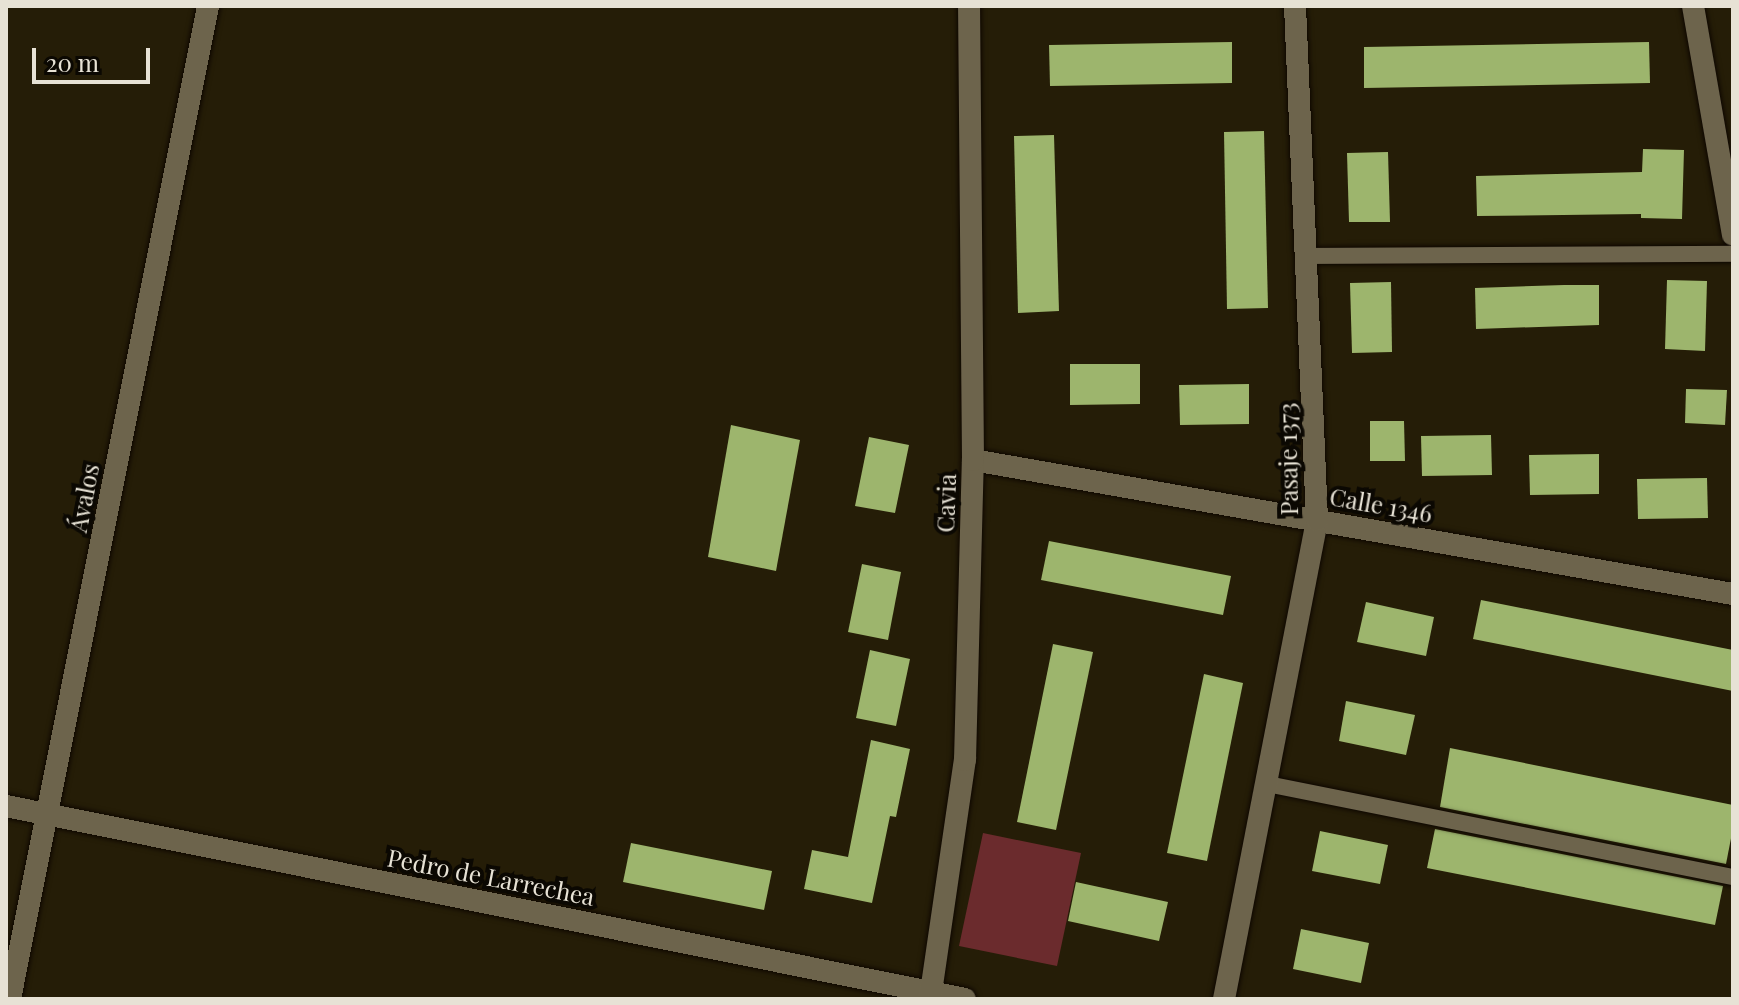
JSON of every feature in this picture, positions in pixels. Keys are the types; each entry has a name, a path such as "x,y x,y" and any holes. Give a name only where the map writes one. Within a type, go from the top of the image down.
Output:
{"street":[{"name":"Ávalos","path":"10,999 208,6"},
{"name":"Cavia","path":"931,996 965,760 973,460 969,6"},
{"name":"Pasaje 1373","path":"1224,999 1317,520 1295,6"},
{"path":"1693,6 1733,235"},
{"name":"Calle 1346","path":"973,460 1733,594"},
{"name":"Pedro de Larrechea","path":"6,806 931,996 965,999"}],"lane":[{"path":"1308,256 1733,254"},
{"path":"1267,784 1733,877"}],"shaded area":[{"path":"983,833 1081,853 1057,966 959,946"}],"building":[{"path":"1232,42 1232,83 1050,86 1049,45"},
{"path":"1649,42 1650,83 1364,88 1364,47"},
{"path":"1264,131 1268,308 1227,309 1224,132"},
{"path":"1054,135 1059,311 1018,313 1014,136"},
{"path":"1643,149 1684,150 1682,219 1641,218 1641,214 1477,216 1476,176 1642,172"},
{"path":"1388,152 1390,222 1349,222 1347,153"},
{"path":"1667,280 1707,281 1705,351 1665,349"},
{"path":"1391,282 1392,352 1352,353 1350,283"},
{"path":"1599,285 1599,325 1476,329 1475,288"},
{"path":"1070,364 1140,364 1140,404 1070,405"},
{"path":"1249,384 1249,424 1180,425 1179,385"},
{"path":"1686,389 1727,390 1725,425 1685,423"},
{"path":"1370,421 1404,421 1405,461 1370,461"},
{"path":"731,425 800,440 776,571 708,557"},
{"path":"1491,435 1492,475 1422,476 1421,436"},
{"path":"869,437 909,445 895,513 855,506"},
{"path":"1599,454 1599,494 1530,495 1529,455"},
{"path":"1707,478 1708,518 1638,519 1637,479"},
{"path":"1049,541 1231,576 1223,615 1041,580"},
{"path":"862,564 901,572 888,640 848,632"},
{"path":"1481,600 1733,650 1733,691 1473,639"},
{"path":"1366,602 1434,617 1426,656 1357,642"},
{"path":"1053,644 1093,652 1056,830 1017,822"},
{"path":"870,650 910,659 896,726 856,718"},
{"path":"1204,674 1243,683 1207,861 1167,853"},
{"path":"1346,701 1415,715 1406,755 1339,741"},
{"path":"871,740 910,749 896,817 890,816 872,903 804,889 812,850 848,857"},
{"path":"1450,748 1733,805 1733,828 1726,864 1440,807"},
{"path":"1435,829 1723,886 1715,925 1427,868"},
{"path":"1320,831 1388,845 1380,884 1312,871"},
{"path":"631,843 772,871 764,910 623,882"},
{"path":"1076,882 1168,902 1159,941 1068,921"},
{"path":"1301,929 1369,943 1361,983 1293,969"}]}
